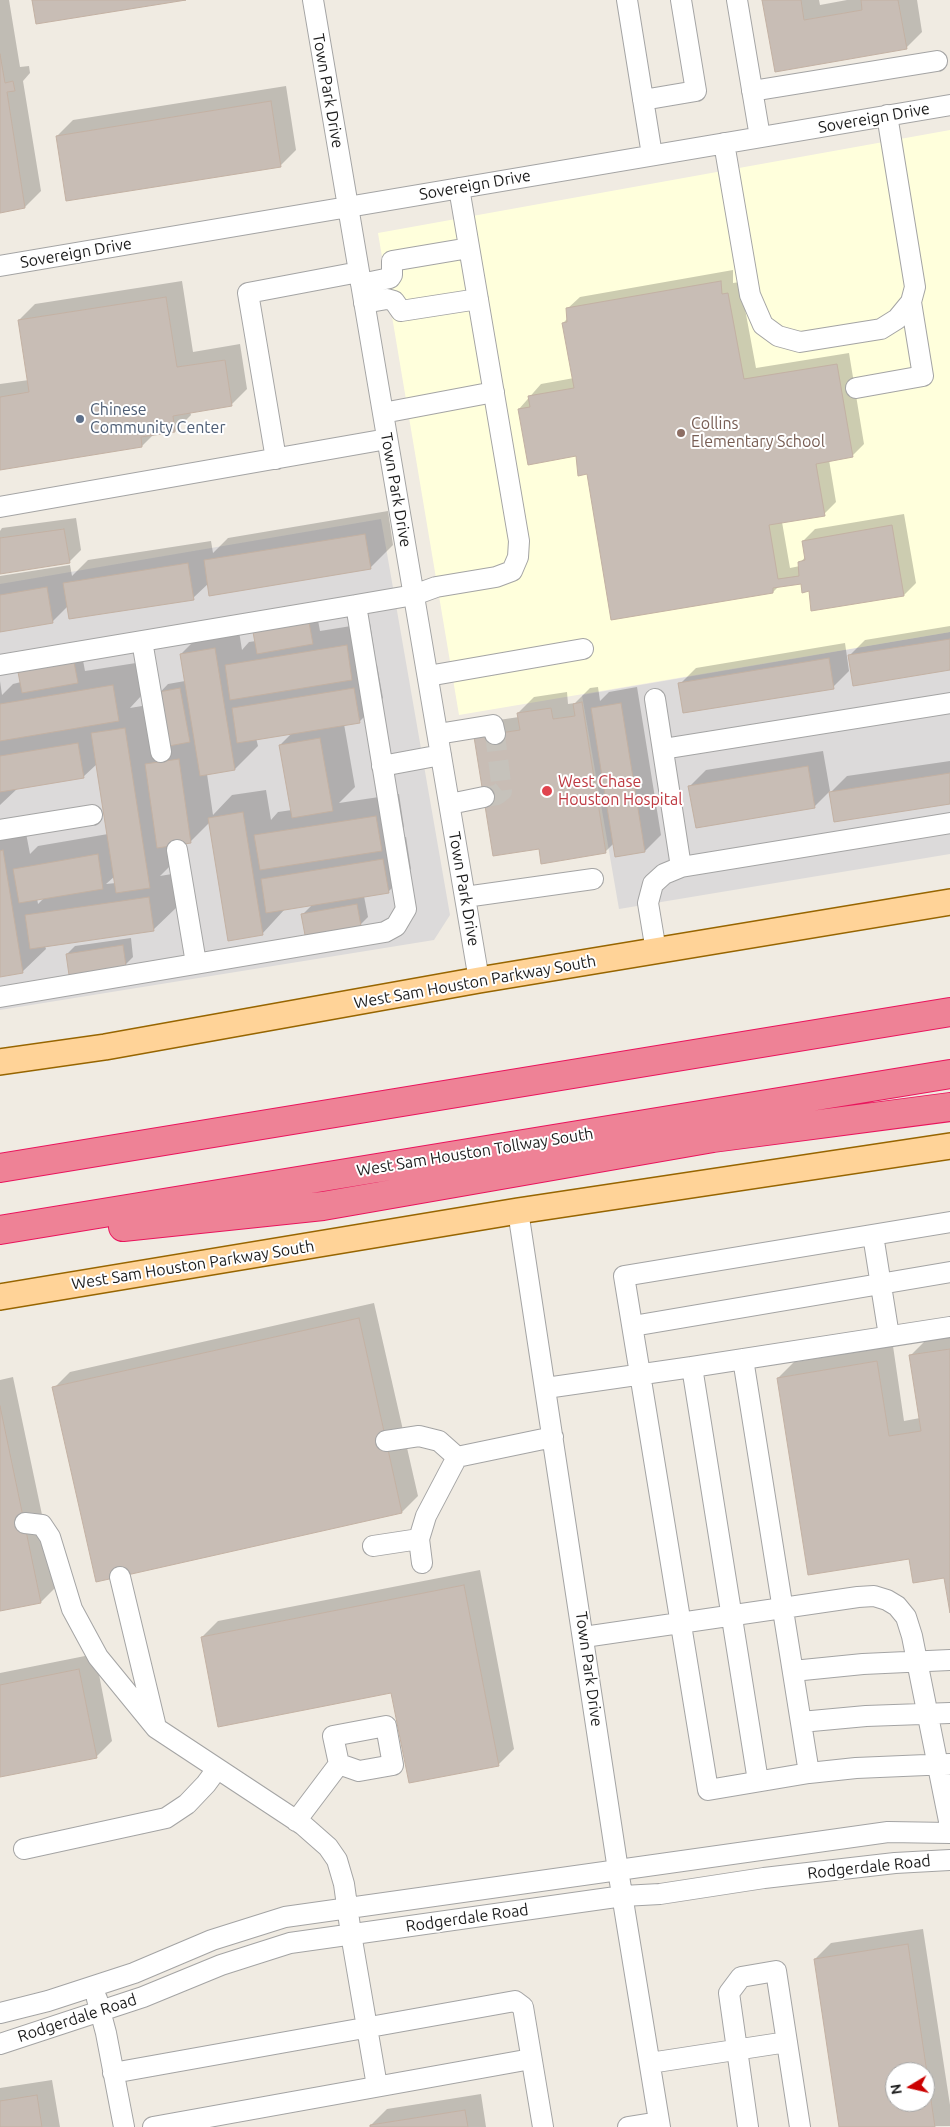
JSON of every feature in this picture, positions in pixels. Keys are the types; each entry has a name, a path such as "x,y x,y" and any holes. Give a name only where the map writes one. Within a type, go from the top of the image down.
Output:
{"highway":[{"path":"0,1168 950,1012"},
{"name":"West Sam Houston Tollway South","path":"0,1230 950,1074"},
{"path":"0,1240 323,1206 713,1138 950,1107"}],"main road":[{"name":"West Sam Houston Parkway South","path":"0,1062 105,1047 479,980 950,902"},
{"name":"West Sam Houston Parkway South","path":"0,1297 518,1211 950,1146"}],"street":[{"name":"Town Park Drive","path":"313,0 479,980"},
{"path":"627,0 652,155"},
{"path":"643,100 696,91 681,0"},
{"path":"736,0 760,137"},
{"path":"752,91 937,61"},
{"name":"Sovereign Drive","path":"0,266 950,105"},
{"path":"856,388 923,376 911,302 915,287 914,278 888,115"},
{"path":"724,143 750,295 763,325 778,336 800,342 881,329 897,319 911,302"},
{"path":"0,665 414,595 436,587 496,576 512,571 518,557 519,541 459,188"},
{"path":"276,458 248,293 362,287 390,278 392,275 392,261 469,248"},
{"path":"362,287 394,301 401,311 478,299"},
{"path":"383,412 494,392"},
{"path":"0,507 387,439"},
{"path":"0,997 385,932 396,926 406,909 356,605"},
{"path":"142,641 161,752"},
{"path":"428,676 583,649"},
{"path":"655,699 682,867"},
{"path":"663,749 950,703"},
{"path":"438,734 493,725 494,734"},
{"path":"382,766 441,755"},
{"path":"450,804 484,797"},
{"path":"0,830 92,815"},
{"path":"656,951 648,903 653,884 664,874 682,867 950,823"},
{"path":"177,850 196,963"},
{"path":"465,897 593,879"},
{"name":"Town Park Drive","path":"518,1211 554,1437 618,1870 659,2124"},
{"path":"944,1764 856,1768 809,1773 708,1790 624,1276 950,1222"},
{"path":"873,1235 889,1336"},
{"path":"633,1326 950,1272"},
{"path":"546,1388 950,1327"},
{"path":"743,1359 809,1773"},
{"path":"692,1367 758,1782"},
{"path":"386,1440 419,1436 439,1441 457,1457"},
{"path":"457,1457 554,1437"},
{"path":"422,1563 419,1539 426,1516 457,1457"},
{"path":"24,1523 42,1525 50,1537 72,1609 98,1657 156,1728 296,1820 328,1847 337,1860 344,1884 350,1934 377,2086"},
{"path":"373,1546 419,1539"},
{"path":"120,1577 156,1728"},
{"path":"584,1637 874,1596 887,1600 897,1606 906,1617 912,1636 928,1713 944,1764 950,1826"},
{"path":"793,1671 916,1660 950,1660"},
{"path":"801,1722 950,1713"},
{"path":"296,1820 338,1764"},
{"path":"24,1849 166,1818 187,1804 206,1784 217,1768"},
{"name":"Rodgerdale Road","path":"0,2013 48,2001 134,1973 212,1940 285,1917 888,1832 950,1832"},
{"name":"Rodgerdale Road","path":"0,2044 143,1997 221,1964 290,1942 623,1896 660,1894 764,1878 895,1863 950,1860"},
{"path":"748,2127 729,1993 741,1977 776,1971 800,2127"},
{"path":"93,1986 114,2073 124,2127"},
{"path":"114,2073 514,2001 523,2007 543,2127"},
{"path":"650,2064 787,2042"},
{"path":"153,2127 531,2059"},
{"path":"628,2127 659,2124"}],"shaded area":[{"name":"Collins Elementary School","path":"950,130 950,632 459,715 378,233"},
{"path":"381,519 450,915 434,940 0,1010 0,584"},
{"path":"950,632 950,854 619,909 582,695"}],"building":[{"path":"32,0 186,0 36,24"},
{"path":"762,0 801,0 804,20 862,10 861,0 898,0 907,49 775,72"},
{"path":"0,54 5,83 13,81 15,91 7,92 25,208 0,213"},
{"path":"271,101 281,167 66,201 56,136"},
{"path":"721,281 722,294 728,293 744,379 837,364 853,457 816,464 825,516 769,525 778,579 799,576 798,562 805,560 802,541 892,525 904,596 811,611 809,591 802,593 801,584 773,588 773,593 611,620 587,474 578,476 576,456 528,465 518,409 530,407 528,396 574,388 562,323 567,322 566,308"},
{"path":"166,297 177,367 225,360 232,406 173,416 175,432 141,437 142,447 0,470 0,397 29,392 18,320"},
{"path":"64,529 70,563 0,574 0,538"},
{"path":"365,534 371,569 209,596 204,560"},
{"path":"188,563 194,600 69,619 63,583"},
{"path":"47,587 53,623 0,632 0,595"},
{"path":"309,622 313,644 257,654 253,632"},
{"path":"950,639 950,670 853,686 848,655"},
{"path":"347,645 352,680 230,700 225,665"},
{"path":"215,648 235,770 200,776 180,654"},
{"path":"829,658 834,689 683,713 678,683"},
{"path":"74,662 78,683 22,693 18,672"},
{"path":"113,685 119,721 0,741 0,704"},
{"path":"180,688 190,742 169,746 159,692"},
{"path":"354,688 360,723 237,743 232,708"},
{"path":"582,702 606,853 541,864 539,849 493,856 474,737 520,730 517,713 551,708 553,719 575,716 573,704"},
{"path":"621,703 645,852 615,857 591,708"},
{"path":"125,728 150,888 116,893 91,733"},
{"path":"320,738 333,811 292,818 279,745"},
{"path":"78,743 84,778 0,792 0,756"},
{"path":"179,759 191,843 157,848 145,764"},
{"path":"808,766 815,808 696,828 688,786"},
{"path":"950,773 950,804 834,822 829,792"},
{"path":"243,812 263,935 228,941 208,818"},
{"path":"376,816 382,851 260,870 254,835"},
{"path":"3,850 23,973 0,977 0,851"},
{"path":"98,854 103,889 19,903 13,869"},
{"path":"383,859 389,893 266,913 261,879"},
{"path":"149,897 154,931 30,949 25,915"},
{"path":"357,904 361,926 305,935 301,914"},
{"path":"123,945 126,966 69,975 66,954"},
{"path":"359,1318 402,1513 96,1582 52,1387"},
{"path":"950,1349 950,1613 944,1578 913,1583 909,1559 808,1575 777,1378 877,1361 889,1436 921,1431 909,1355"},
{"path":"0,1406 41,1603 0,1611"},
{"path":"464,1585 499,1766 409,1783 391,1693 218,1727 201,1637"},
{"path":"79,1669 97,1758 0,1777 0,1685"},
{"path":"908,1944 925,2062 885,2062 885,2112 933,2112 935,2127 839,2127 814,1959"},
{"path":"37,2095 42,2127 0,2127 0,2101"},
{"path":"465,2110 468,2127 370,2127 370,2125"}],"tunnel":[{"path":"484,797 497,795 502,791 495,734"}],"place":[{"name":"Chinese Community Center","path":"80,419"},
{"name":"Collins Elementary School","path":"681,433"},
{"name":"West Chase Houston Hospital","path":"547,791"}]}
